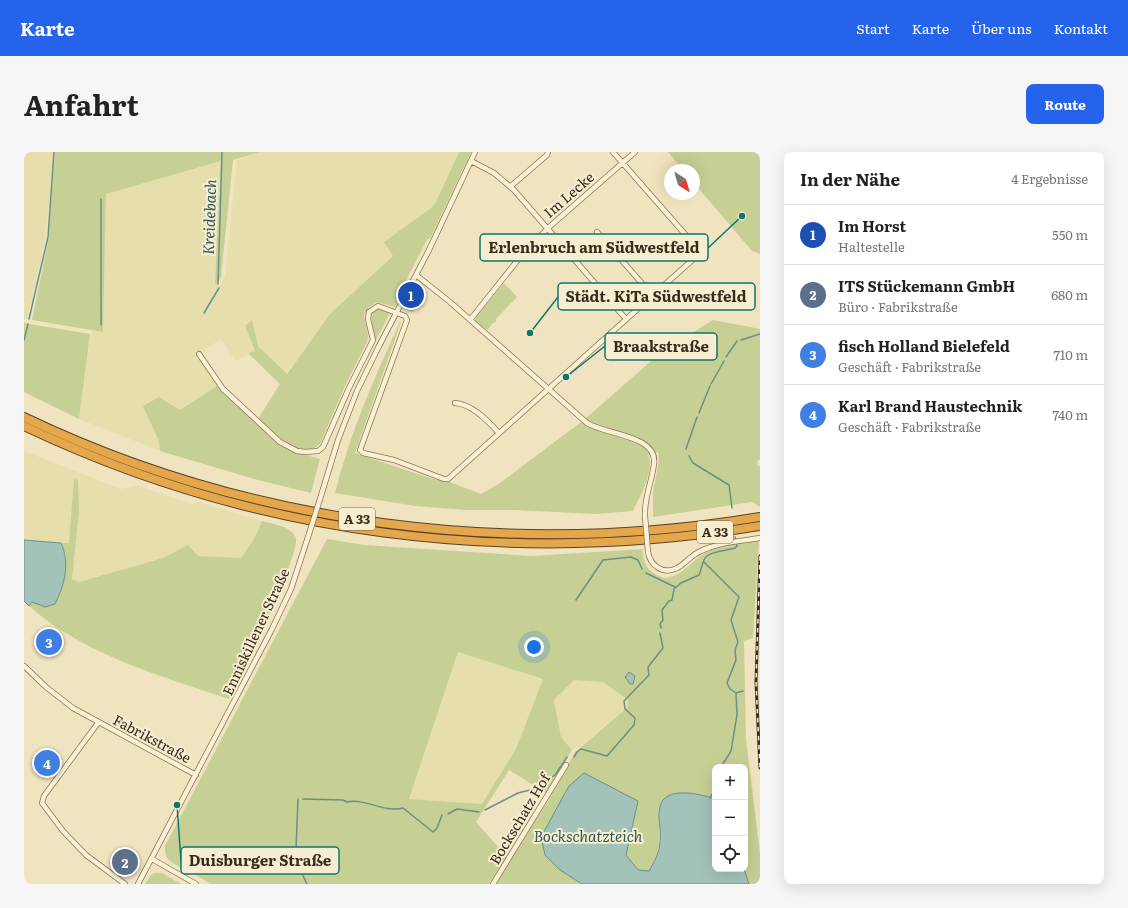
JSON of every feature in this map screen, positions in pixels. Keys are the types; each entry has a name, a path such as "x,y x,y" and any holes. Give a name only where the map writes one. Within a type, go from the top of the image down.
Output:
{"highway":[{"name":"A 33","path":"24,417 91,446 202,485 297,508 364,520 442,530 532,535 658,530 760,517"},
{"name":"A 33","path":"24,426 81,452 158,480 255,509 362,530 440,540 531,544 655,539 760,526"}],"street":[{"name":"Enniskillener Straße","path":"138,884 284,604 310,534 332,458 352,404 371,362 416,275 475,152"},
{"path":"511,186 547,155 548,152"},
{"path":"199,354 223,389 280,442 297,451 315,452 323,447 349,388 372,343 373,336 368,319 369,312 378,306 397,312 406,317 406,320 360,448 363,453 394,460 446,479 698,256 699,252 613,152"},
{"name":"Im Lecke","path":"470,320 521,256 548,228 635,152"},
{"path":"471,161 494,173 511,186 626,319"},
{"path":"597,232 653,296"},
{"path":"416,275 592,426 642,442 649,446 654,461 646,497 645,516 648,552 650,560 656,566 660,569 669,570 680,567 691,557 704,549 760,538"},
{"path":"455,403 462,404 479,414 499,433"},
{"name":"Fabrikstraße","path":"24,666 60,699 98,723 196,775"},
{"name":"Fabrikstraße","path":"98,723 44,796 42,805 63,831 86,855 125,884"},
{"name":"Bockschatz Hof","path":"493,884 566,765"},
{"path":"152,859 196,884"}],"shaded area":[{"path":"24,152 55,152 45,242 27,319 24,319"},
{"path":"260,152 459,152 436,202 431,208 385,241 393,256 330,314 286,374 258,346 252,320 245,326 255,351 236,361 221,339 200,353 217,386 179,410 159,398 143,406 158,439 160,451 79,419 91,330 103,332 106,194 221,161 215,284 220,286 225,276 237,160"},
{"path":"24,451 121,489 137,485 192,504 199,502 262,521 254,539 241,558 198,556 188,545 163,558 79,582 72,579 79,511 78,481 74,479 69,543 24,540"},
{"path":"458,652 543,679 516,749 482,804 409,799"},
{"path":"574,680 603,682 628,700 628,707 579,747 572,750 561,737 554,700"}],"green space":[{"path":"55,152 260,152 233,160 221,277 217,284 215,284 221,161 106,194 103,332 32,320 48,242"},
{"path":"459,152 471,152 431,237 427,240 402,288 404,289 395,307 377,302 369,307 364,315 368,336 367,342 345,386 320,444 315,448 307,450 306,455 320,459 311,493 258,480 160,451 158,439 143,406 159,397 180,410 217,386 254,421 258,419 280,384 248,353 255,351 245,326 252,320 258,346 287,374 330,314 393,256 384,242 431,208 436,202"},
{"path":"668,152 760,152 760,254 752,251 700,190 700,164 678,164"},
{"path":"504,283 517,297 496,319 496,322 493,323 487,330 476,321 476,317"},
{"path":"423,284 413,312 406,310 418,286"},
{"path":"378,309 390,313 375,342 372,315"},
{"path":"713,320 760,329 760,460 758,460 757,465 760,466 760,507 752,502 653,517 653,492 659,461 658,452 649,455 650,462 648,477 633,511 596,514 514,510 467,510 416,506 335,493 355,427 400,322 355,453 433,479 447,481 481,494 500,483 585,419 659,354"},
{"path":"24,323 90,334 79,419 24,392"},
{"path":"74,479 78,480 79,511 72,579 79,582 163,558 188,545 198,556 241,558 254,539 262,521 286,528 294,534 296,538 295,549 289,567 268,617 229,699 150,672 99,651 74,638 29,606 66,555 61,543 69,543"},
{"path":"327,539 364,545 532,556 642,549 644,560 648,568 655,574 665,578 671,577 683,571 704,553 710,550 728,545 759,540 753,638 744,641 746,739 760,854 760,884 749,884 745,872 748,872 748,764 712,764 712,798 700,794 659,821 660,834 658,847 655,859 649,871 638,870 626,855 638,801 569,787 541,837 560,870 582,884 496,884 551,796 575,752 628,707 628,700 603,682 574,680 554,700 561,737 572,750 546,793 509,770 476,822 507,857 489,884 210,884 200,877 176,865 168,859 165,846","holes":["458,652 543,679 516,749 482,804 409,799"]},
{"path":"154,873 162,873 181,884 145,884"}],"water":[{"path":"24,540 61,543 64,551 66,566 64,581 55,604 45,607 32,602 29,606 24,601"},
{"path":"629,672 635,676 633,684 630,684 625,677"},
{"name":"Bockschatzteich","path":"584,773 638,801 626,855 638,870 649,871 658,853 660,838 659,811 663,800 675,793 701,795 712,798 712,872 745,872 749,884 582,884 560,870 545,855 541,837 569,786"}],"waterway":[{"path":"29,319 48,237 54,152"},
{"name":"Kreidebach","path":"218,284 222,152"},
{"path":"101,199 101,325"},
{"name":"Kreidebach","path":"204,313 219,288"},
{"path":"24,340 28,324"},
{"path":"741,340 760,334"},
{"path":"726,357 737,341"},
{"path":"711,384 724,361"},
{"path":"699,413 710,386"},
{"path":"686,449 697,417"},
{"path":"689,456 693,463 729,485 732,508"},
{"path":"661,628 660,624 663,620 662,610 669,601 672,600 674,589 681,583 699,575 706,557 718,552 735,548 737,546 735,537"},
{"path":"576,600 603,560 631,557 638,560 642,569"},
{"path":"704,562 739,597 731,620 738,642 735,650 736,660 727,683 730,689 736,693"},
{"path":"646,573 675,587"},
{"path":"574,757 581,749 607,756 634,725 635,718 625,709 624,701 649,675 648,667 663,648 660,633"},
{"path":"723,764 731,751 737,715 736,693 743,691"},
{"path":"485,810 518,793 539,786 555,775 567,757"},
{"path":"710,798 712,794"},
{"path":"298,799 296,850 300,869 307,884"},
{"path":"303,799 343,800 347,802 361,802 389,809 403,808 433,832 437,828 442,815"},
{"path":"448,814 457,809 479,812"}],"railway":[{"path":"760,556 756,682 760,768"}],"place":[{"name":"Erlenbruch am Südwestfeld","path":"742,216"},
{"name":"Im Horst","path":"411,295"},
{"name":"Städt. KiTa Südwestfeld","path":"530,333"},
{"name":"Braakstraße","path":"566,377"},
{"name":"fisch Holland Bielefeld","path":"49,642"},
{"name":"Karl Brand Haustechnik","path":"47,763"},
{"name":"Duisburger Straße","path":"177,805"},
{"name":"ITS Stückemann GmbH","path":"125,862"}]}
